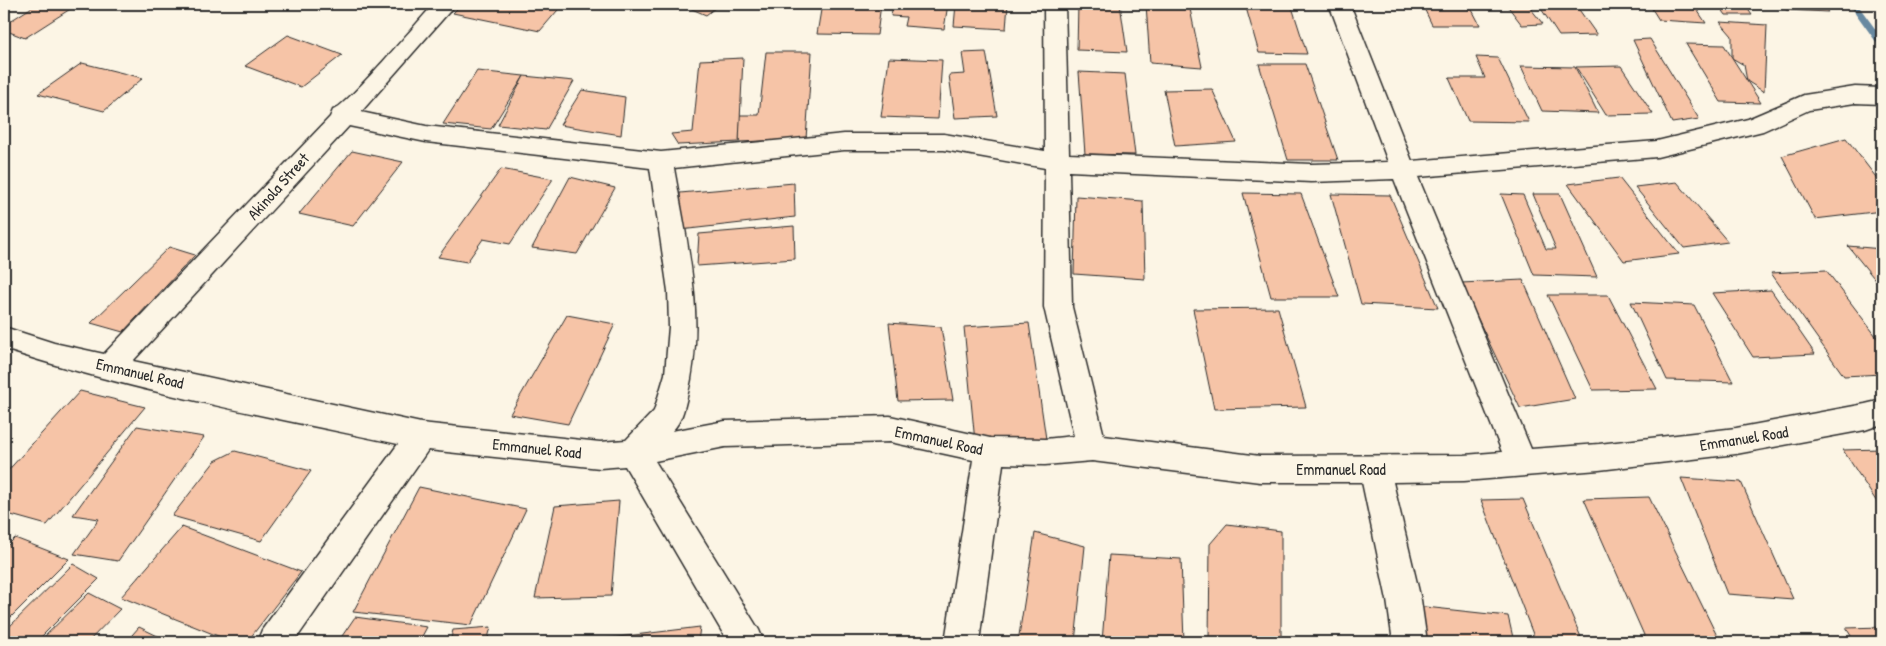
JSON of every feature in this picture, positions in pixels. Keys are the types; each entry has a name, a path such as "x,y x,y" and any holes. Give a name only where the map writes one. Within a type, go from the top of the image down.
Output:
{"street":[{"name":"Akinola Street","path":"110,366 445,4"},
{"path":"1054,4 1056,33 1058,307 1092,448"},
{"path":"1340,4 1404,170 1522,464"},
{"path":"342,116 426,134 634,157 661,162 766,149 854,142 944,142 1057,162 1311,172 1404,170 1657,149 1756,125 1804,103 1855,95 1882,96"},
{"path":"661,162 680,291 683,327 680,374 667,417 633,452 747,642"},
{"name":"Emmanuel Road","path":"4,338 54,354 233,396 421,436 600,455 633,452 725,434 890,429 990,451 1045,452 1092,448 1260,469 1375,470 1464,468 1522,464 1736,441 1865,417 1882,412"},
{"path":"274,642 421,436"},
{"path":"962,642 990,451"},
{"path":"1375,470 1404,600 1410,642"}],"building":[{"path":"37,4 78,4 25,38 4,30 4,25"},
{"path":"462,4 563,4 540,31 453,13"},
{"path":"680,4 720,4 706,15"},
{"path":"822,4 881,4 877,35 817,34"},
{"path":"893,4 948,4 944,29 904,26 906,17 891,16"},
{"path":"956,4 1008,4 1006,29 954,26"},
{"path":"1078,4 1120,4 1127,52 1077,50"},
{"path":"1146,4 1189,4 1202,67 1150,63"},
{"path":"1245,4 1291,4 1307,54 1259,53"},
{"path":"1422,4 1469,4 1480,25 1432,25"},
{"path":"1506,4 1527,4 1543,24 1522,25"},
{"path":"1538,4 1575,4 1597,35 1559,36"},
{"path":"1649,4 1693,4 1706,23 1659,20"},
{"path":"1718,4 1744,4 1752,15 1726,15"},
{"path":"1781,4 1822,4 1828,12 1786,10"},
{"path":"1720,22 1767,25 1764,92 1747,81 1744,65 1732,58 1732,36"},
{"path":"288,35 342,55 301,87 245,66"},
{"path":"1650,39 1699,119 1672,123 1633,40"},
{"path":"1686,44 1724,45 1761,103 1721,102"},
{"path":"766,52 812,52 806,139 739,142 739,115 759,115"},
{"path":"986,52 997,116 955,118 949,75 965,74 962,53"},
{"path":"1476,57 1498,58 1529,122 1468,121 1449,78 1485,78"},
{"path":"743,58 739,142 678,145 671,134 693,132 700,60"},
{"path":"889,58 942,60 938,119 881,117"},
{"path":"82,63 143,78 104,111 38,94"},
{"path":"1259,64 1305,64 1338,160 1288,160"},
{"path":"1521,66 1575,67 1598,113 1542,111"},
{"path":"1621,66 1653,114 1606,115 1576,67"},
{"path":"477,71 524,76 491,129 443,124"},
{"path":"1079,72 1125,74 1135,155 1085,154"},
{"path":"524,76 574,81 546,130 498,125"},
{"path":"1212,89 1236,142 1175,146 1164,90"},
{"path":"582,90 625,97 621,135 560,125"},
{"path":"1846,138 1882,185 1882,211 1815,219 1782,156"},
{"path":"352,151 403,162 353,226 299,214"},
{"path":"501,169 553,179 510,244 483,239 467,262 438,257"},
{"path":"570,177 615,188 577,254 532,248"},
{"path":"1619,178 1679,254 1624,261 1568,184"},
{"path":"1677,182 1728,242 1684,248 1635,187"},
{"path":"794,183 795,217 680,230 680,193"},
{"path":"1243,193 1301,194 1339,297 1271,297"},
{"path":"1331,194 1390,195 1438,308 1361,304"},
{"path":"1501,194 1523,195 1546,249 1556,249 1533,194 1560,194 1597,277 1534,275"},
{"path":"1076,196 1143,201 1145,279 1074,274"},
{"path":"794,226 795,259 697,266 699,234"},
{"path":"1848,246 1882,249 1882,288"},
{"path":"169,247 195,255 123,332 91,323"},
{"path":"1826,270 1882,344 1882,374 1844,376 1771,273"},
{"path":"1523,280 1575,399 1520,408 1461,283"},
{"path":"1771,290 1815,354 1753,357 1712,293"},
{"path":"1548,295 1608,295 1657,389 1593,390"},
{"path":"1631,302 1694,305 1733,382 1667,380"},
{"path":"1278,308 1306,407 1214,409 1193,309"},
{"path":"567,315 615,324 568,424 510,414"},
{"path":"889,323 941,327 953,400 898,401"},
{"path":"1029,323 1046,439 975,442 964,327"},
{"path":"80,391 145,407 47,525 4,513 4,475"},
{"path":"137,426 204,437 118,561 74,554 99,519 73,515"},
{"path":"1882,449 1882,510 1843,450"},
{"path":"235,451 311,471 261,541 172,516 215,461"},
{"path":"1681,478 1741,482 1793,599 1727,594"},
{"path":"419,487 526,509 471,625 353,612"},
{"path":"1649,497 1720,642 1647,642 1584,499"},
{"path":"1523,499 1583,642 1536,642 1481,500"},
{"path":"619,501 611,596 535,598 555,506"},
{"path":"1227,524 1281,531 1281,642 1209,642 1210,544"},
{"path":"182,527 301,572 247,642 233,642 121,597"},
{"path":"1035,533 1085,546 1075,642 1018,642"},
{"path":"15,538 69,559 4,624 4,549"},
{"path":"1109,555 1181,559 1184,642 1102,642"},
{"path":"73,564 99,579 36,642 4,642 4,632"},
{"path":"89,593 120,609 88,642 39,642"},
{"path":"1416,606 1508,616 1514,642 1422,642"},
{"path":"355,617 427,627 419,642 338,642"},
{"path":"139,627 170,642 126,642"},
{"path":"491,627 487,642 450,642 453,630"},
{"path":"700,627 698,642 577,642"},
{"path":"1882,627 1882,642 1855,642 1846,628"}],"waterway":[{"path":"1853,4 1882,44"}]}
